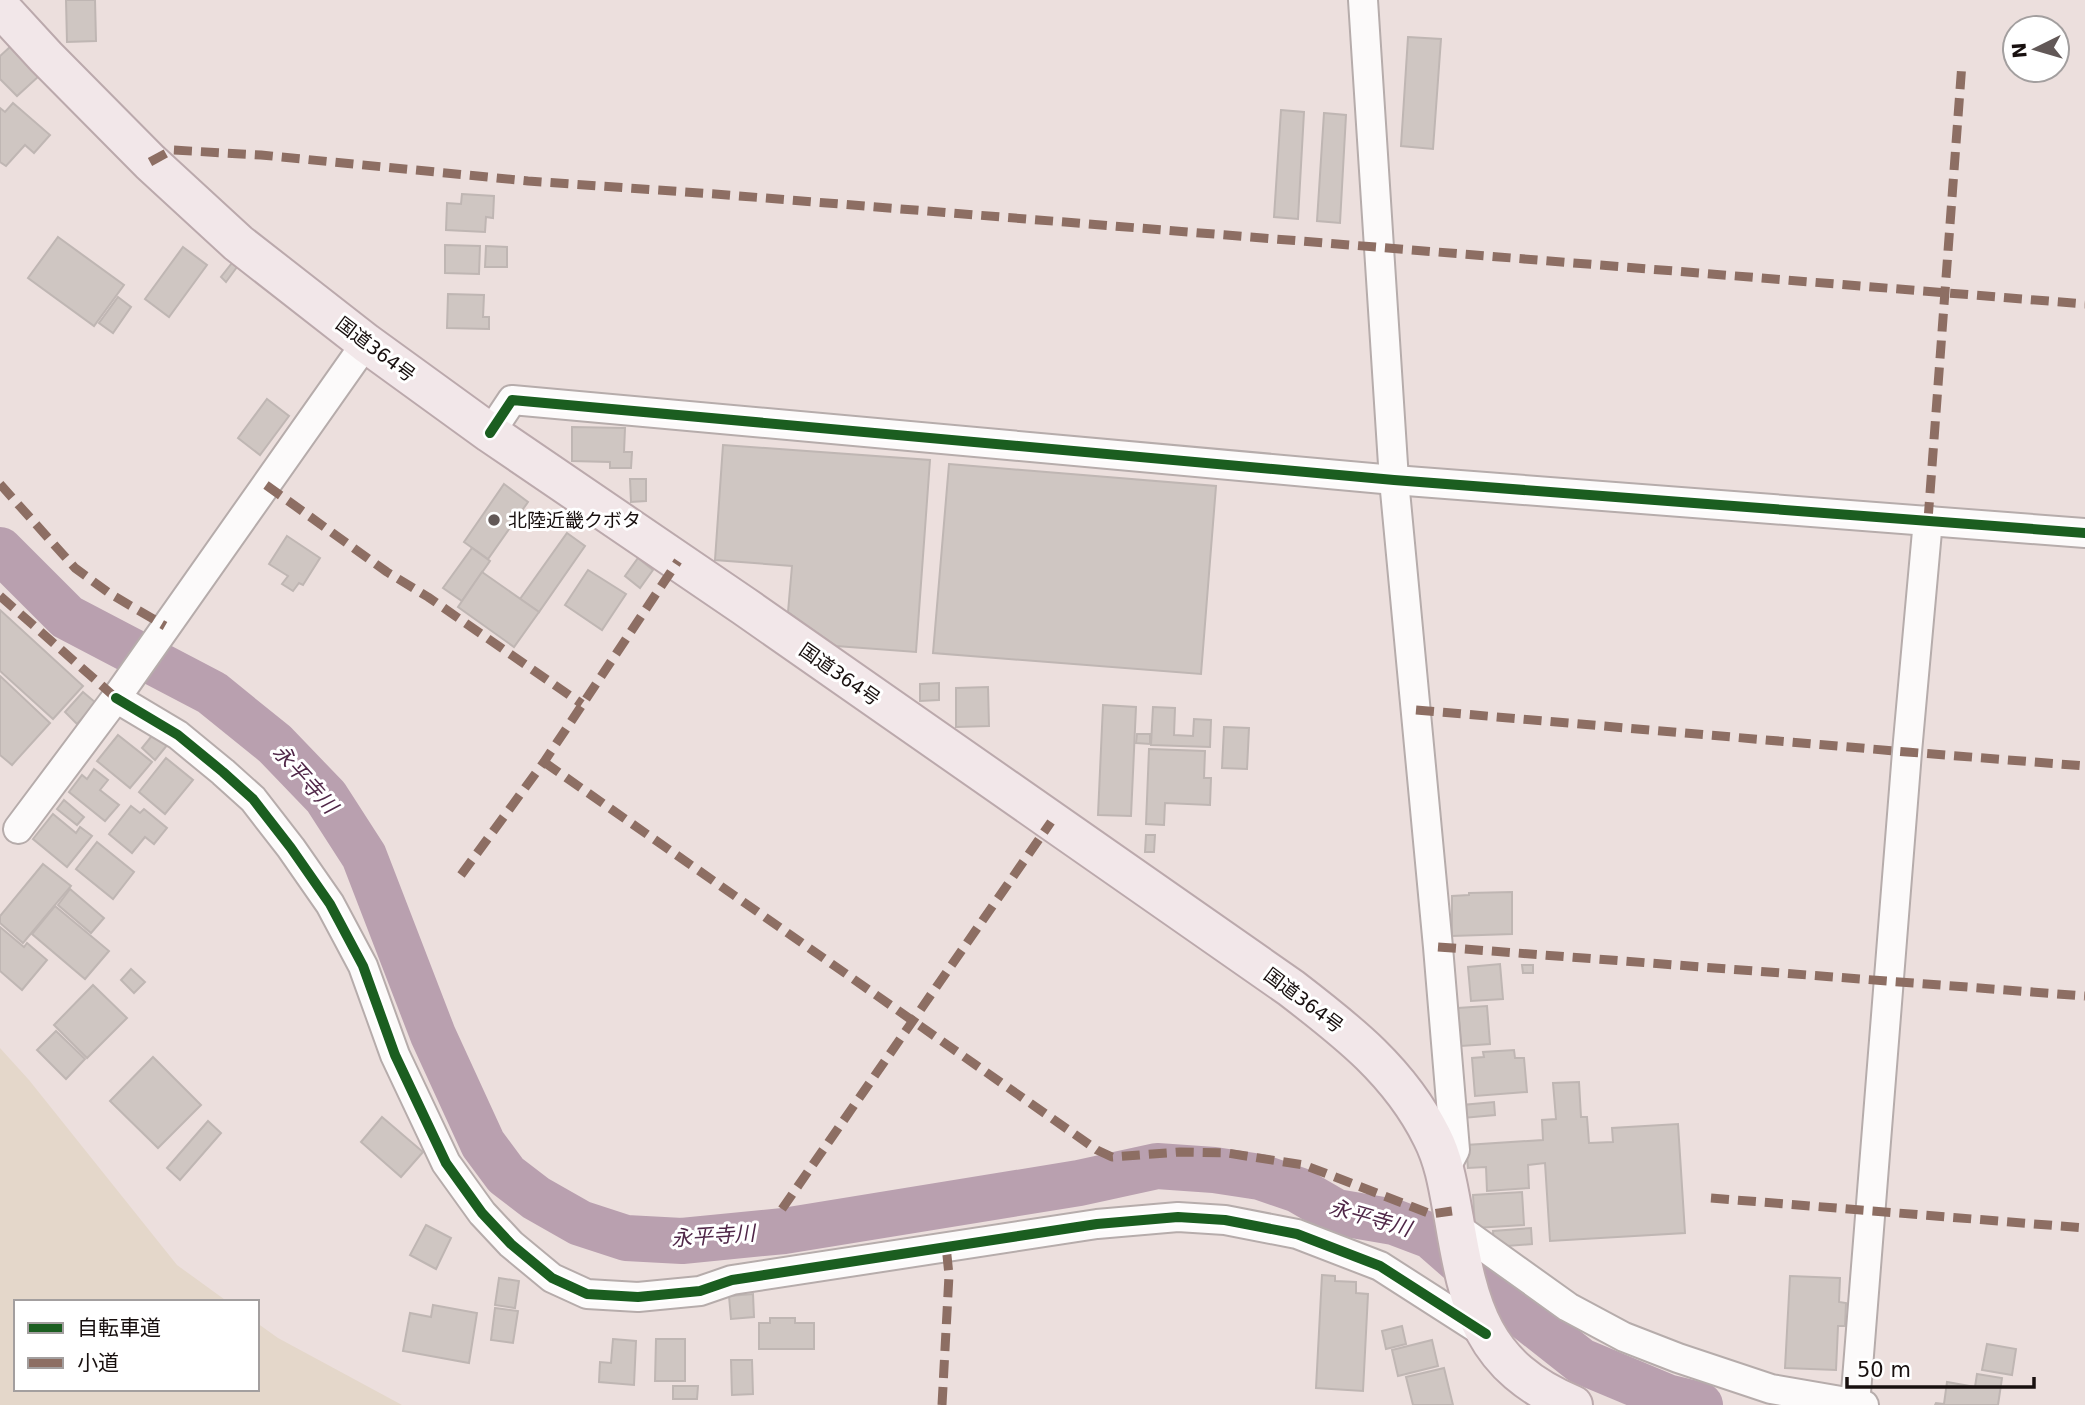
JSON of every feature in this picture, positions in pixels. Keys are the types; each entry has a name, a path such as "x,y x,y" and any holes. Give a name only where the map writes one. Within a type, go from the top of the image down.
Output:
{"highway":[{"name":"国道364号","path":"0,7 149,162 238,243 366,343 490,433 755,614 1338,1023 1391,1074 1413,1103 1434,1139 1444,1171 1465,1279 1481,1325 1523,1391 1573,1405"}],"street":[{"path":"1363,0 1394,480 1455,1150 1444,1171"},
{"path":"18,829 121,690 366,343"},
{"path":"490,433 512,400 1394,480 2085,533"},
{"path":"1456,1231 1568,1307 1624,1337 1771,1389 1858,1404 1907,752 1928,520"},
{"path":"121,690 253,799 291,848 330,904 363,967 395,1055 446,1163 482,1213 511,1244 552,1278 587,1294 638,1297 700,1291 732,1280 983,1240 1097,1224 1178,1217 1225,1220 1297,1234 1380,1266 1481,1325"}],"shaded area":[{"path":"0,1048 29,1080 177,1265 225,1300 14,1300 14,1391 259,1391 259,1324 278,1338 402,1405 0,1405"}],"building":[{"path":"66,0 95,0 96,41 67,42"},
{"path":"1408,37 1441,39 1433,149 1401,146"},
{"path":"10,47 39,76 17,96 0,79 0,56"},
{"path":"13,103 50,135 34,153 25,145 6,166 0,162 0,108 5,112"},
{"path":"1281,110 1304,112 1298,219 1274,217"},
{"path":"1324,113 1346,115 1340,223 1317,221"},
{"path":"462,194 494,196 493,218 486,217 485,232 446,230 447,203 461,204"},
{"path":"58,237 124,285 94,326 28,278"},
{"path":"445,245 480,246 479,274 445,273"},
{"path":"486,246 507,247 507,267 485,267"},
{"path":"183,247 207,265 169,317 145,299"},
{"path":"232,263 237,267 226,282 221,277"},
{"path":"448,294 484,295 483,317 489,317 489,329 447,328"},
{"path":"118,297 131,307 113,333 99,323"},
{"path":"267,399 289,416 260,455 238,438"},
{"path":"572,427 625,428 624,452 632,452 631,468 610,468 610,462 572,461"},
{"path":"723,445 930,460 916,652 836,646 788,612 792,566 715,560"},
{"path":"949,464 1216,486 1201,674 933,653"},
{"path":"630,479 646,479 646,501 631,502"},
{"path":"504,484 528,502 488,559 464,542"},
{"path":"567,533 585,546 539,612 520,599"},
{"path":"287,536 320,558 303,585 299,583 293,591 282,584 288,576 269,564"},
{"path":"472,548 490,561 462,601 443,588"},
{"path":"638,558 653,570 640,588 625,576"},
{"path":"588,570 626,594 602,630 565,605"},
{"path":"482,572 539,612 514,647 458,607"},
{"path":"0,610 83,686 53,719 0,671"},
{"path":"0,676 50,723 12,765 0,755"},
{"path":"939,683 939,700 920,701 920,684"},
{"path":"988,687 989,726 956,727 956,688"},
{"path":"83,692 96,703 77,724 65,712"},
{"path":"1103,705 1136,707 1131,816 1098,815"},
{"path":"1153,707 1175,708 1174,735 1193,736 1194,719 1211,720 1210,747 1151,745"},
{"path":"1224,727 1249,728 1247,769 1222,768"},
{"path":"155,732 168,744 155,760 142,748"},
{"path":"1137,734 1150,734 1150,744 1136,743"},
{"path":"118,735 152,762 130,788 97,761"},
{"path":"1149,749 1205,751 1204,778 1211,778 1210,805 1165,803 1164,825 1146,824"},
{"path":"166,758 193,780 165,814 139,792"},
{"path":"94,769 108,780 100,790 119,805 105,821 69,792 82,775 87,779"},
{"path":"64,800 84,817 77,825 57,809"},
{"path":"131,806 140,813 144,809 167,828 154,844 145,837 132,853 109,834"},
{"path":"53,814 76,833 80,827 92,836 67,867 33,839"},
{"path":"1146,835 1155,835 1154,852 1145,852"},
{"path":"97,842 134,872 113,899 76,869"},
{"path":"43,864 71,886 23,943 0,923 0,916"},
{"path":"70,889 104,918 91,933 58,905"},
{"path":"1512,892 1512,934 1452,936 1452,896"},
{"path":"55,906 109,951 85,979 32,934"},
{"path":"0,927 24,947 27,943 47,960 22,990 0,971"},
{"path":"1500,964 1503,999 1471,1001 1468,967"},
{"path":"1522,965 1533,965 1533,973 1523,973"},
{"path":"131,969 145,982 134,993 121,980"},
{"path":"93,985 127,1018 87,1058 54,1025"},
{"path":"1487,1006 1490,1044 1461,1046 1458,1008"},
{"path":"56,1031 85,1059 66,1079 37,1050"},
{"path":"1514,1050 1515,1058 1524,1058 1527,1092 1475,1096 1472,1058 1484,1057 1483,1052"},
{"path":"153,1057 201,1105 158,1148 110,1101"},
{"path":"1579,1082 1581,1117 1587,1117 1589,1143 1613,1142 1612,1128 1678,1124 1685,1233 1550,1241 1545,1163 1528,1165 1529,1188 1487,1191 1486,1167 1468,1168 1466,1145 1543,1140 1542,1120 1556,1119 1553,1083"},
{"path":"1494,1102 1495,1115 1463,1118 1462,1105"},
{"path":"382,1117 423,1152 401,1177 361,1142"},
{"path":"208,1121 221,1133 180,1180 167,1168"},
{"path":"1522,1192 1524,1225 1475,1228 1473,1195"},
{"path":"426,1225 451,1238 436,1269 410,1255"},
{"path":"1531,1228 1532,1244 1494,1247 1493,1231"},
{"path":"1322,1275 1335,1276 1335,1281 1356,1282 1356,1293 1368,1294 1363,1391 1316,1388"},
{"path":"1790,1276 1840,1278 1839,1302 1846,1303 1845,1326 1838,1326 1836,1370 1785,1368"},
{"path":"499,1278 519,1281 515,1308 495,1305"},
{"path":"753,1294 754,1317 731,1319 729,1296"},
{"path":"433,1305 477,1313 469,1363 403,1351 410,1313 431,1317"},
{"path":"495,1308 518,1311 513,1343 491,1340"},
{"path":"770,1318 795,1318 795,1323 814,1323 814,1349 759,1349 759,1323 770,1323"},
{"path":"1402,1326 1406,1344 1386,1349 1382,1331"},
{"path":"613,1339 636,1341 634,1385 599,1382 600,1362 611,1363"},
{"path":"656,1339 685,1339 685,1381 655,1381"},
{"path":"1432,1340 1438,1366 1398,1376 1392,1350"},
{"path":"1987,1344 2016,1349 2012,1375 1982,1370"},
{"path":"731,1360 752,1360 753,1394 732,1395"},
{"path":"1444,1368 1453,1405 1413,1405 1406,1377"},
{"path":"1977,1374 2002,1378 1998,1405 1935,1405 1944,1404 1947,1382 1975,1387"},
{"path":"673,1386 698,1386 697,1399 673,1399"}],"waterway":[{"name":"永平寺川","path":"0,550 67,617 212,693 275,744 326,797 364,856 433,1035 483,1144 506,1175 536,1198 580,1223 626,1238 682,1241 784,1231 1079,1183 1157,1166 1260,1177 1298,1190 1336,1212 1394,1222 1431,1236 1510,1305 1581,1361 1667,1397 1700,1405"}],"marked path":[{"path":"1928,520 1962,63"},
{"path":"150,162 172,150 261,155 528,181 2085,304"},
{"path":"0,484 75,568 109,593 165,626"},
{"path":"266,485 387,572 428,597 582,704"},
{"path":"461,875 544,762 678,561"},
{"path":"0,596 116,698"},
{"path":"1416,710 2085,766"},
{"path":"544,762 1097,1150 1112,1157 1180,1152 1227,1153 1304,1165 1431,1214 1452,1211"},
{"path":"782,1209 1051,822"},
{"path":"1438,947 2085,996"},
{"path":"1711,1198 2085,1228"},
{"path":"942,1405 949,1275 946,1246"}],"cycle path":[{"path":"490,433 512,400 1394,480 2085,533"},
{"path":"116,698 178,735 223,772 253,799 291,848 330,904 363,966 395,1055 446,1163 482,1213 511,1244 552,1278 587,1294 638,1297 700,1291 732,1280 1097,1224 1178,1217 1225,1220 1297,1234 1380,1266 1486,1334"}],"place":[{"name":"北陸近畿クボタ","path":"494,520"}]}
